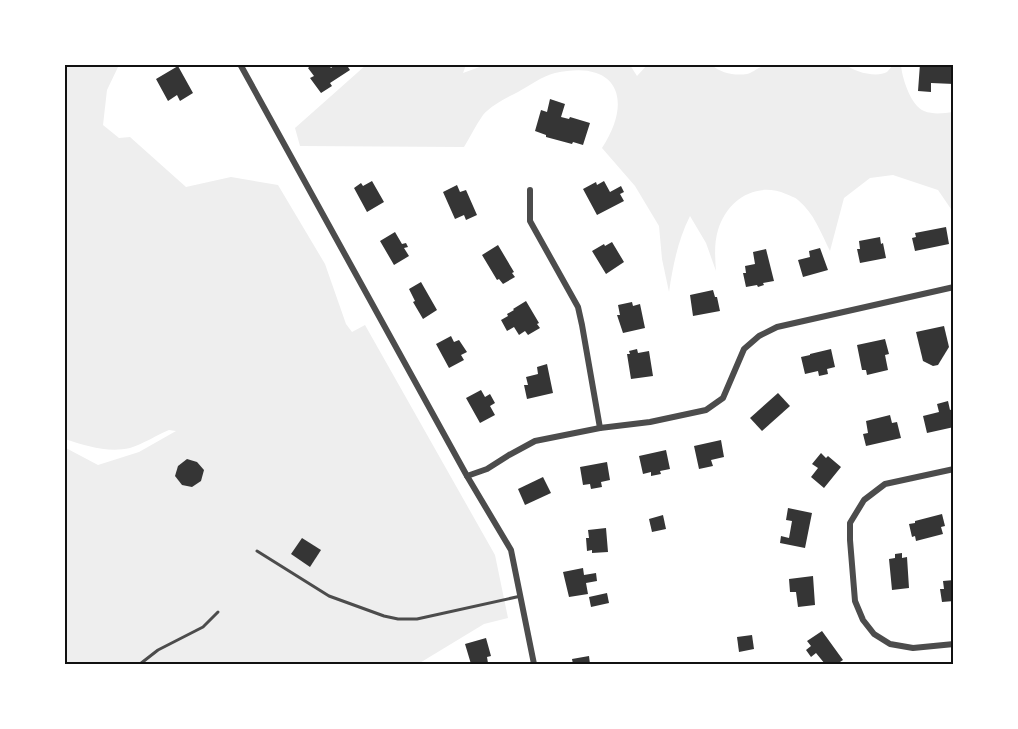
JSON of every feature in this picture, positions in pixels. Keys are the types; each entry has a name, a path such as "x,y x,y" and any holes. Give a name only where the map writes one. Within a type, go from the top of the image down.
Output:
{"street":[{"path":"240,64 467,476 511,550 534,664"},
{"path":"530,190 530,221 578,307 600,428"},
{"path":"467,476 487,469 535,441 600,428 650,422 706,410 723,398 744,350 759,336 777,327 954,287"},
{"path":"954,469 885,484 864,500 850,523 855,601 863,620 874,634 890,644 914,648 954,644"}],"lane":[{"path":"257,551 328,596 398,619 417,619 521,596"},
{"path":"140,664 158,650 202,627 218,612"}],"shaded area":[{"path":"648,64 712,65 723,72 738,75 749,73 761,65 845,64 859,72 883,74 893,65 901,65 908,91 919,108 931,113 953,112 954,198 951,209 938,190 893,175 870,178 844,198 830,251 813,217 797,199 775,191 754,192 736,202 722,219 716,240 716,271 706,243 690,216 676,253 669,292 662,259 659,226 635,186 602,148 612,130 617,114 618,99 614,87 606,78 593,72 576,70 550,74 504,99 483,115 464,147 300,146 295,128 366,65 466,65 463,73 485,65 630,65 637,76"},
{"path":"65,65 119,65 107,90 103,125 119,138 130,137 186,187 231,177 278,185 325,264 346,324 352,332 365,325 495,555 508,618 484,624 418,664 65,664 64,447 98,465 139,452 176,431 169,430 130,448 114,450 65,439"}],"building":[{"path":"313,64 328,64 331,68 336,64 346,64 350,70 330,83 332,86 321,93 310,78 314,76 308,68"},
{"path":"920,64 954,64 954,84 931,83 931,92 918,91"},
{"path":"178,66 193,93 180,101 177,95 168,101 156,79"},
{"path":"550,99 565,104 561,117 569,119 570,117 590,123 583,145 546,137 535,131 541,110 547,112"},
{"path":"372,181 384,202 367,212 354,188 361,183 363,186"},
{"path":"604,181 610,192 621,186 624,192 620,194 624,201 597,215 583,189 596,182 597,185"},
{"path":"457,185 460,192 466,190 477,215 466,220 464,215 455,219 443,192"},
{"path":"946,227 949,244 915,251 912,238 916,237 915,233"},
{"path":"395,232 402,244 406,243 408,247 404,248 409,256 394,265 380,241"},
{"path":"880,237 886,258 860,263 857,249 860,249 859,241"},
{"path":"612,242 624,262 606,274 592,251"},
{"path":"498,245 515,277 503,284 499,279 497,280 482,255"},
{"path":"820,248 828,270 803,277 798,260 810,257 809,251"},
{"path":"766,249 774,281 763,283 764,285 758,287 757,285 746,287 743,273 746,273 745,266 755,264 753,252"},
{"path":"421,282 437,310 423,319 413,302 415,301 409,289"},
{"path":"713,290 720,311 693,316 690,295"},
{"path":"526,301 540,328 528,335 525,331 519,335 514,327 507,331 501,320"},
{"path":"632,302 633,306 640,304 645,328 623,333 617,315 620,315 618,305"},
{"path":"944,326 949,347 938,365 933,366 923,361 916,332"},
{"path":"451,336 454,342 459,340 467,352 461,355 464,360 449,368 436,344"},
{"path":"885,339 889,354 885,355 888,370 867,375 866,370 862,370 857,345"},
{"path":"637,349 638,353 649,351 653,376 631,379 627,354"},
{"path":"831,349 835,367 827,369 828,374 819,376 818,371 805,374 801,357"},
{"path":"547,364 553,393 527,399 524,385 528,385 526,377 538,374 537,367"},
{"path":"481,390 485,397 490,394 495,403 490,406 495,415 480,423 466,398"},
{"path":"778,393 790,406 762,431 750,418"},
{"path":"948,401 950,410 954,411 954,427 927,433 923,416 939,412 937,404"},
{"path":"890,415 892,423 897,422 901,438 866,446 863,434 868,433 866,421"},
{"path":"721,440 724,457 711,460 713,466 699,469 694,446"},
{"path":"666,450 670,469 651,476 651,472 643,474 639,456"},
{"path":"821,453 841,467 824,488 811,477 818,468 812,464"},
{"path":"187,459 197,462 204,470 201,481 192,487 182,485 175,476 178,466"},
{"path":"607,462 610,480 601,482 602,487 591,489 590,484 583,485 580,467"},
{"path":"543,477 551,493 525,505 518,489"},
{"path":"788,508 812,513 805,548 780,543 781,536 789,538 792,521 786,520"},
{"path":"942,514 945,526 941,527 943,534 916,541 915,536 912,537 909,524"},
{"path":"663,515 666,529 652,532 649,519"},
{"path":"606,528 608,552 587,551 588,530"},
{"path":"302,538 321,550 310,567 291,554"},
{"path":"902,553 902,558 907,557 909,588 892,590 889,559 895,558 895,554"},
{"path":"583,568 584,575 596,573 597,581 586,583 588,594 569,597 563,572"},
{"path":"813,576 815,605 798,607 796,592 790,592 789,579"},
{"path":"954,580 954,601 942,602 940,589 944,589 943,581"},
{"path":"607,593 609,603 591,607 589,597"},
{"path":"822,631 843,660 837,664 825,664 816,653 811,657 806,650 811,646 807,641"},
{"path":"752,635 754,649 739,652 737,637"},
{"path":"486,638 491,656 487,657 488,663 471,664 465,644"},
{"path":"589,656 590,664 573,664 572,659"}]}
